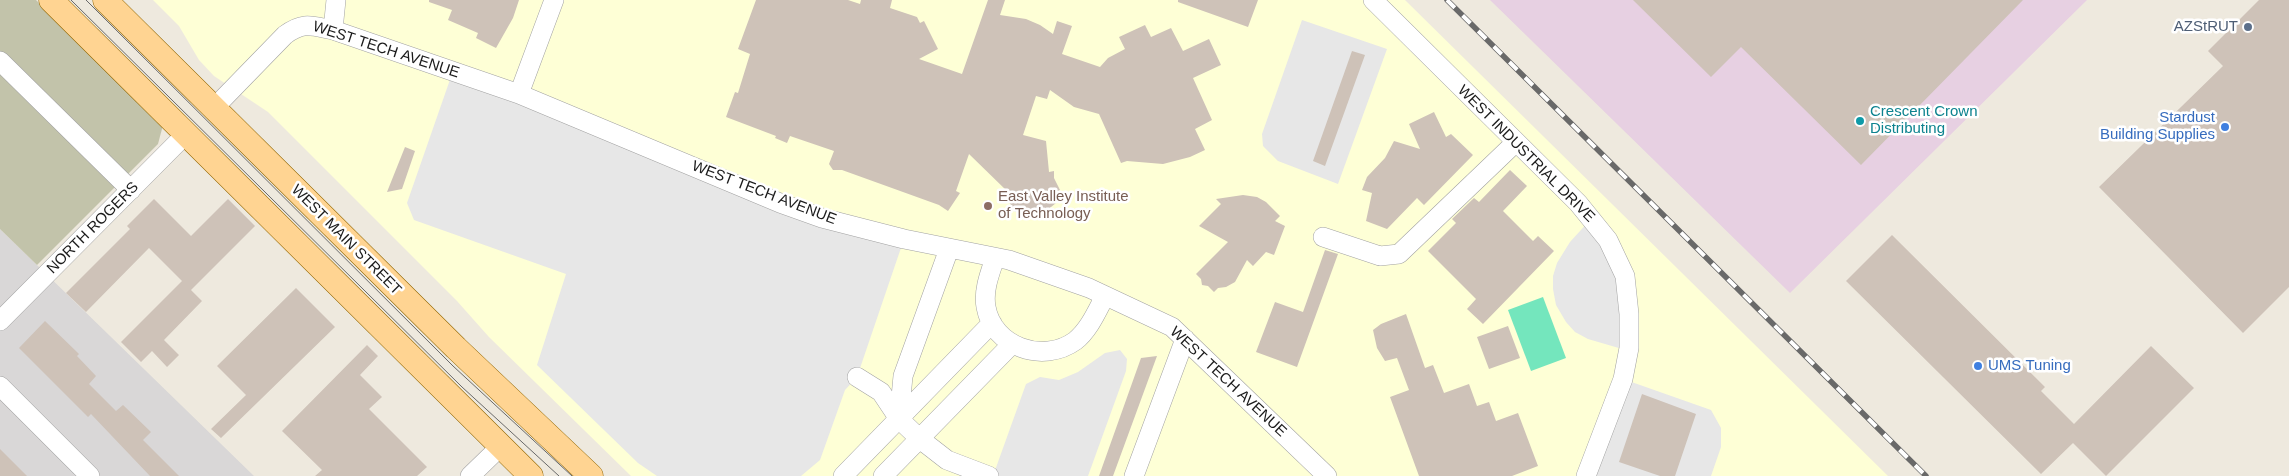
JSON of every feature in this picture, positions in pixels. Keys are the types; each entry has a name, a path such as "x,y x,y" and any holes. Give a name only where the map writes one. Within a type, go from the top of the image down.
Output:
{"main road":[{"path":"51,0 531,476"},
{"name":"WEST MAIN STREET","path":"105,0 456,348 591,476"}],"street":[{"path":"333,30 336,0"},
{"path":"519,94 554,0"},
{"name":"WEST INDUSTRIAL DRIVE","path":"1372,0 1578,203 1608,240 1625,276 1629,314 1629,348 1623,379 1586,476"},
{"name":"WEST TECH AVENUE","path":"213,109 285,35 295,28 305,24 333,30 519,94 805,212 888,235 1008,260 1105,296 1172,328 1327,476"},
{"path":"0,61 130,190"},
{"name":"NORTH ROGERS","path":"0,321 186,134"},
{"path":"1323,237 1380,256 1398,254 1516,142"},
{"path":"899,419 904,376 949,249"},
{"path":"995,258 986,293 986,308 992,323 1012,344 1027,351 1045,351 1061,348 1076,340 1086,328 1105,296"},
{"path":"843,476 992,323"},
{"path":"1134,476 1185,339"},
{"path":"883,476 1012,344"},
{"path":"856,377 881,392 899,419 920,439 947,460 989,476"},
{"path":"0,386 90,476"},
{"path":"470,476 501,446"}],"shaded area":[{"path":"0,0 36,0 163,125 158,144 37,265 0,229"},
{"name":"East Valley Institute of Technology","path":"153,0 1405,0 1888,476 631,476 489,337 457,301 268,112 214,76 199,60 179,26"},
{"path":"1490,0 2087,0 1790,293"},
{"path":"1302,20 1387,49 1338,184 1278,161 1263,146 1262,134"},
{"path":"453,71 615,134 904,239 857,377 845,390 820,460 801,476 657,476 638,463 537,365 566,274 414,220 407,203"},
{"path":"1591,219 1625,276 1629,351 1588,339 1575,332 1566,322 1556,305 1553,276 1557,263 1570,242"},
{"path":"0,229 37,265 254,476 0,476"},
{"path":"1120,350 1127,359 1126,371 1088,476 993,476 1026,384 1040,377 1059,380 1078,372 1105,353"},
{"path":"1623,379 1711,410 1721,428 1721,447 1711,476 1586,476"}],"green space":[{"path":"1543,297 1566,358 1531,371 1508,310"}],"building":[{"path":"429,0 519,0 513,18 496,48 476,38 478,33 448,20 452,10 429,2"},
{"path":"756,0 848,0 860,4 861,0 892,0 890,8 917,17 920,23 924,21 938,49 919,59 962,74 988,0 1005,0 1000,15 1026,19 1040,25 1053,34 1057,21 1072,26 1062,54 1100,67 1108,58 1125,49 1119,37 1145,25 1151,37 1171,28 1183,51 1209,39 1221,65 1193,78 1212,120 1195,129 1205,150 1190,157 1163,164 1127,161 1121,163 1099,114 1074,107 1050,90 1047,99 1036,96 1023,135 1046,141 1049,172 1054,171 1054,178 1060,190 1052,194 1056,203 1041,215 1027,217 1023,209 1015,212 1005,195 1008,192 969,154 956,191 960,193 948,211 939,205 842,170 833,170 829,164 834,151 790,136 787,143 775,138 776,136 726,117 735,92 738,93 750,54 738,49"},
{"path":"1178,0 1258,0 1248,27 1178,2"},
{"name":"Crescent Crown Distributing","path":"1633,0 2023,0 1861,165 1741,47 1711,77"},
{"name":"Stardust Building Supplies","path":"2259,0 2289,0 2289,287 2243,333 2099,187 2223,66 2208,51"},
{"path":"1352,51 1365,55 1325,166 1313,161"},
{"path":"1434,112 1446,137 1451,134 1473,155 1424,205 1417,198 1387,229 1366,221 1372,193 1362,190 1367,177 1385,158 1394,141 1420,149 1409,124"},
{"path":"405,147 415,151 402,189 387,192"},
{"path":"1510,170 1527,186 1503,211 1533,241 1538,236 1554,251 1483,324 1467,309 1476,299 1428,251 1456,223 1452,219 1474,198 1479,202"},
{"path":"1243,195 1257,197 1266,202 1280,216 1275,221 1285,226 1274,255 1266,252 1253,266 1247,260 1235,282 1226,287 1218,288 1214,292 1208,286 1202,285 1201,279 1196,274 1228,242 1199,226 1221,204 1216,199"},
{"path":"154,199 191,236 228,199 255,226 191,290 202,301 164,340 179,355 167,367 152,351 141,362 121,342 182,281 149,248 86,312 66,293 130,229 127,226"},
{"name":"UMS Tuning","path":"1892,235 2045,387 2041,391 2074,424 2151,346 2194,388 2106,476 2073,443 2041,474 1846,281"},
{"path":"1325,250 1338,254 1297,367 1256,352 1275,302 1303,312"},
{"path":"296,288 335,327 221,438 211,429 246,395 217,366"},
{"path":"1406,314 1425,368 1433,365 1444,393 1469,384 1477,406 1489,402 1496,421 1518,413 1538,466 1512,476 1419,476 1390,397 1409,390 1397,358 1385,361 1377,348 1373,330 1381,324"},
{"path":"45,321 79,354 77,356 96,376 89,384 116,411 123,405 151,432 143,440 179,476 150,476 91,414 88,417 19,348"},
{"path":"1508,326 1520,358 1489,369 1477,337"},
{"path":"367,345 378,356 360,375 382,397 369,409 427,467 417,476 315,476 322,470 282,431"},
{"path":"1157,356 1113,476 1099,476 1141,358"},
{"path":"1642,394 1696,414 1675,476 1660,476 1619,462"},
{"path":"0,449 27,476 0,476"}],"tram line":[{"path":"71,0 462,387 559,476"},
{"path":"86,0 453,366 572,476"}],"railway":[{"path":"1447,0 1926,476"}],"place":[{"name":"AZStRUT","path":"2248,27"},
{"name":"Crescent Crown Distributing","path":"1860,121"},
{"name":"Stardust Building Supplies","path":"2225,127"},
{"name":"East Valley Institute of Technology","path":"988,206"},
{"name":"UMS Tuning","path":"1978,366"}]}
